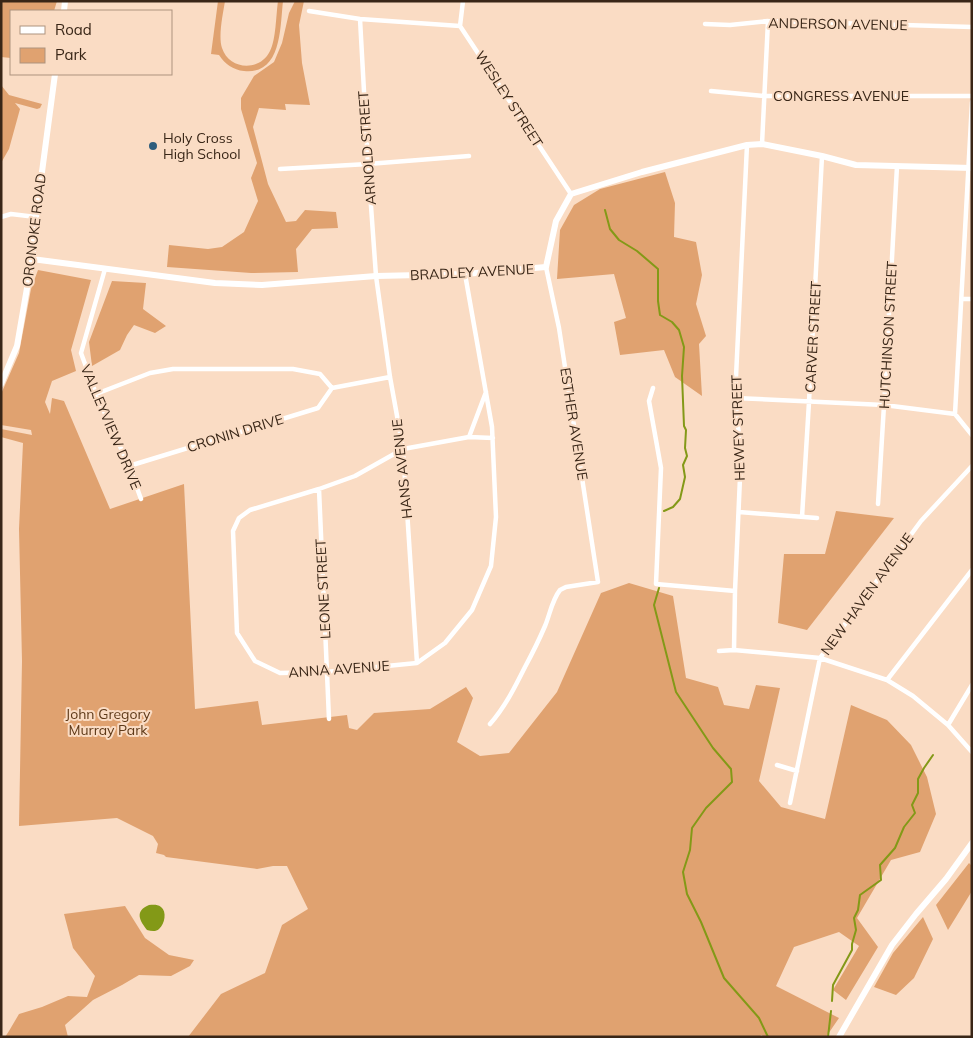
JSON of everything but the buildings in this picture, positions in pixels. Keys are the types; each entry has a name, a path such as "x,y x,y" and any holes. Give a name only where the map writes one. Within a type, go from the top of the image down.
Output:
{"street":[{"path":"309,11 360,19 460,26 463,1"},
{"name":"ARNOLD STREET","path":"360,19 376,276"},
{"path":"762,144 768,21"},
{"name":"ANDERSON AVENUE","path":"705,24 730,25 768,21 972,27"},
{"name":"WESLEY STREET","path":"460,26 571,194"},
{"name":"ORONOKE ROAD","path":"1,384 17,346 32,260 55,75"},
{"name":"CONGRESS AVENUE","path":"711,91 764,96 972,96"},
{"path":"972,102 970,168 955,414 972,435"},
{"path":"571,194 642,172 747,145 762,144 856,165 970,168"},
{"name":"HEWEY STREET","path":"734,650 741,455 735,398 747,145"},
{"path":"280,168 368,164 469,156"},
{"name":"CARVER STREET","path":"802,517 822,156"},
{"name":"HUTCHINSON STREET","path":"878,504 897,166"},
{"name":"BRADLEY AVENUE","path":"32,260 215,284 262,285 376,276 465,274 546,267 556,221 571,194"},
{"path":"1,217 11,214 36,217"},
{"name":"ESTHER AVENUE","path":"490,724 504,706 546,624 558,592 562,588 598,582 559,328 546,267"},
{"name":"VALLEYVIEW DRIVE","path":"105,269 81,353 96,394 129,466 141,499"},
{"name":"ANNA AVENUE","path":"465,274 493,438 496,517 491,566 472,610 445,644 417,663 326,672 280,673 255,661 237,633 233,531 239,518 250,510 356,476 403,449 469,437 493,438"},
{"name":"HANS AVENUE","path":"376,276 390,377 403,449 417,663"},
{"path":"962,299 972,299"},
{"path":"96,394 150,373 173,368 293,369 320,374 332,388 390,377"},
{"name":"CRONIN DRIVE","path":"129,466 318,408 332,388"},
{"path":"653,388 649,401 661,468 656,584 735,591"},
{"path":"469,437 486,392"},
{"path":"735,398 884,405 955,414"},
{"name":"NEW HAVEN AVENUE","path":"790,804 820,658 921,521 972,466"},
{"name":"LEONE STREET","path":"319,489 329,719"},
{"path":"738,512 817,518"},
{"path":"887,680 972,570"},
{"path":"719,651 734,650 820,658 887,680 913,696 948,725 972,752"},
{"path":"948,725 972,685"},
{"path":"777,765 797,771"},
{"path":"839,1037 892,945 946,879 972,843"}],"green space":[{"path":"1,1 57,1 54,10 10,10 10,58 1,57"},
{"path":"218,1 225,1 221,31 222,48 231,61 245,66 259,62 270,51 275,34 278,1 283,1 277,47 266,65 256,70 244,71 230,66 219,55 211,54"},
{"path":"295,1 304,1 299,25 302,63 310,105 285,104 286,110 259,108 253,127 268,184 286,222 296,221 305,210 336,212 338,228 312,229 296,249 298,272 251,273 167,267 169,245 208,249 222,247 244,232 258,201 251,178 257,163 241,109 241,98 254,76 274,62 282,43 289,13"},
{"path":"1,85 9,95 42,104 37,109 15,103 20,109 9,149 1,163"},
{"path":"665,172 675,203 674,237 696,242 702,275 696,304 706,336 699,344 702,396 675,377 664,350 620,355 614,322 626,318 614,274 557,279 560,230 574,205 600,189"},
{"name":"John Gregory Murray Park","path":"38,270 91,280 71,350 76,371 52,381 45,402 50,414 52,398 64,401 110,509 184,484 195,709 258,701 262,725 347,715 349,728 357,730 374,713 430,709 466,687 473,698 457,742 480,756 509,753 557,692 601,593 629,583 673,596 686,678 718,687 724,705 749,709 756,685 780,688 759,781 781,807 825,819 851,705 887,720 911,745 927,777 936,814 920,852 891,860 857,918 878,947 846,1000 833,990 859,946 839,932 794,947 776,986 839,1018 826,1037 765,1037 761,1035 760,1037 188,1037 221,994 265,973 282,925 308,909 287,866 257,869 166,857 156,853 158,844 153,836 117,818 19,826 22,661 19,529 23,443 1,437 1,429 32,435 31,430 1,425 1,394 19,353 31,289"},
{"path":"112,281 146,283 143,309 166,326 155,333 134,325 120,350 92,366 89,342"},
{"path":"836,511 894,518 807,630 778,623 784,554 825,554"},
{"path":"969,863 972,866 972,891 948,930 936,905"},
{"path":"125,906 145,938 169,955 194,960 190,966 171,976 139,975 93,1000 65,1025 68,1037 5,1037 19,1014 68,996 87,997 95,976 73,948 64,914"},
{"path":"923,917 933,939 914,978 896,995 874,987 893,953"}],"shaded area":[{"path":"149,905 160,906 164,911 163,924 156,931 147,930 141,920 141,910"}],"waterway":[{"path":"605,210 610,229 619,240 637,251 658,269 660,315 672,322 679,330 684,347 682,376 687,456 683,465 685,477 680,499 673,507 664,511"},
{"path":"659,588 654,605 676,692 713,748 731,769 732,782 706,808 692,828 690,850 683,872 687,894 701,922 724,978 759,1018 768,1037"},
{"path":"832,1001 833,985 852,950 856,930 854,918 858,910 860,895 881,880 880,865 895,848 904,827 915,813 912,805 918,793 918,779 933,755"},
{"path":"828,1037 831,1011"}],"place":[{"name":"Holy Cross High School","path":"153,146"}]}
